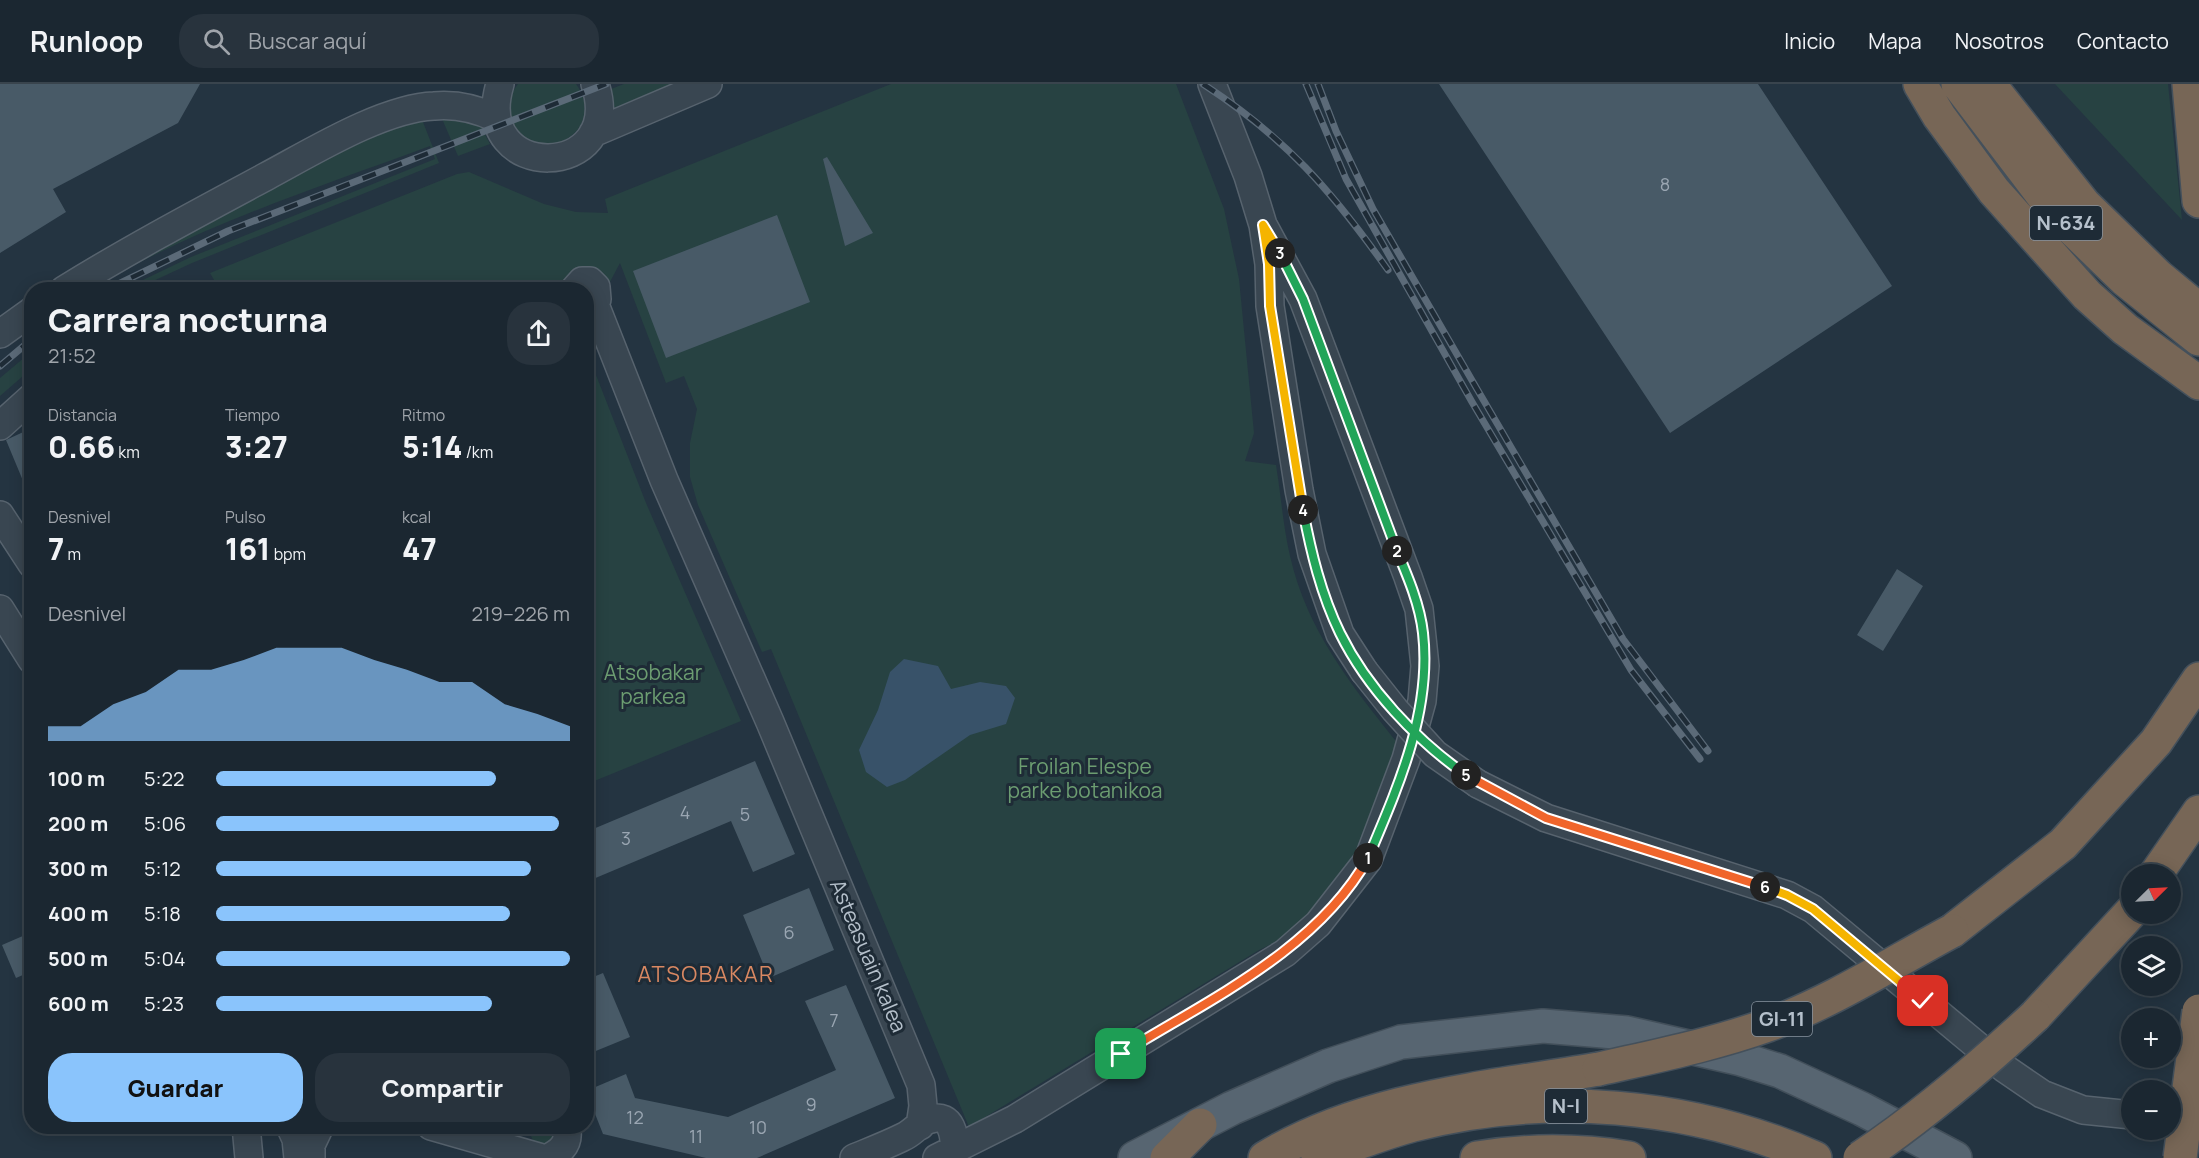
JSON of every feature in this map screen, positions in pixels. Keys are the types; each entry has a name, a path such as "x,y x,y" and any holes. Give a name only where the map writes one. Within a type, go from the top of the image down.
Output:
{"highway":[{"path":"1920,84 1939,116 1994,191 2087,296 2125,329 2199,383"},
{"name":"N-634","path":"1958,84 2056,213 2124,279 2199,339"},
{"path":"1989,84 2084,204 2158,276 2197,308"},
{"path":"2189,84 2198,189"},
{"name":"GI-11","path":"1265,1158 1355,1118 1409,1102 1599,1069 1704,1046 1770,1024 1839,992 1952,931 2063,844 2156,742 2199,679"},
{"path":"2163,864 2199,812"},
{"path":"1860,1158 1899,1132 1962,1083 2035,1016 2121,923"},
{"path":"2180,1158 2199,1011"},
{"name":"N-I","path":"1318,1158 1413,1125 1466,1114 1522,1107 1571,1106 1619,1108 1673,1115 1734,1130 1815,1158"},
{"path":"1167,1158 1200,1125"},
{"name":"N-I","path":"1477,1158 1505,1154 1574,1153 1629,1158"}],"main road":[{"path":"1135,1158 1232,1108 1328,1066 1401,1042 1543,1026 1627,1033 1741,1059 1780,1071 1862,1109 1955,1158"}],"street":[{"path":"500,84 495,100 496,118 502,135 515,148 531,157 548,160 574,152 593,133 708,84"},
{"path":"593,133 599,116 600,99 595,84"},
{"path":"1194,84 1236,190 1260,282 1270,306"},
{"path":"1212,84 1248,176 1263,225 1269,264 1270,306 1299,490 1312,554 1340,634 1364,671 1395,710 1435,754 1479,784 1546,818 1787,895 1813,909 2004,1068 2042,1094 2083,1110 2121,1114"},
{"path":"76,282 104,264 292,163 354,131 401,112 434,105 468,108 496,118"},
{"path":"946,1154 1016,1119 1285,953 1318,924 1368,860 1406,759 1422,701 1425,666 1419,609 1303,299 1263,225"},
{"path":"0,334 24,317"},
{"name":"Asteasuain kalea","path":"594,320 770,722 921,1085 923,1106 920,1126"},
{"path":"0,426 24,404"},
{"path":"0,515 24,552"},
{"path":"0,609 24,647"},
{"path":"2181,1112 2199,1110"},
{"path":"854,1158 906,1136 931,1119 941,1119 951,1125 955,1135 946,1154"},
{"path":"247,1134 249,1158"},
{"path":"294,1134 298,1158"},
{"path":"311,1158 310,1145 316,1134"},
{"path":"476,1134 559,1149"},
{"path":"523,1134 524,1146 559,1149"}],"green space":[{"path":"518,84 576,84 584,102 583,118 576,131 563,140 549,145 533,143 520,135 509,110 511,96"},
{"path":"624,84 672,84 614,108 611,89"},
{"name":"Froilan Elespe parke botanikoa","path":"891,84 1176,84 1224,209 1239,279 1254,433 1245,461 1276,465 1290,556 1308,609 1348,679 1399,745 1360,847 1330,892 1286,937 1259,950 969,1127 771,649 762,652 698,505 690,477 690,443 697,409 684,376 666,383 620,263 594,312 594,282 215,282 210,273 457,174 469,172 544,204 576,212 608,213 605,199"},
{"path":"2055,84 2168,84 2182,220"},
{"path":"440,114 480,125 490,144 458,156"},
{"path":"421,117 439,163 192,263 151,282 139,282 191,257 435,159 430,146 257,210 172,246 104,282 97,282 292,175"},
{"path":"24,358 24,375 0,396 0,378"},
{"name":"Atsobakar parkea","path":"594,370 646,503 741,721 594,781"},
{"path":"532,1134 554,1134 552,1147 535,1144"}],"water":[{"path":"904,659 938,666 951,689 980,682 1006,686 1015,698 1006,724 970,735 905,780 887,787 866,772 859,750 878,710 890,672"}],"building":[{"path":"0,84 200,84 178,123 53,189 66,212 0,253"},
{"path":"1439,84 1758,84 1892,286 1670,433"},
{"path":"827,157 873,233 845,246 823,159"},
{"path":"777,215 810,302 666,358 633,271"},
{"path":"24,432 24,483 6,440"},
{"path":"1897,569 1923,586 1883,651 1857,635"},
{"path":"755,761 795,854 753,872 731,821 594,879 594,829"},
{"path":"809,888 834,950 769,978 743,915"},
{"path":"24,935 24,974 16,978 2,945"},
{"path":"603,973 630,1037 594,1052 594,977"},
{"path":"846,985 895,1098 757,1158 706,1158 603,1134 594,1111 594,1088 626,1074 635,1098 728,1117 836,1070 805,1001"}],"railway":[{"path":"123,282 228,231 606,84"},
{"path":"1203,84 1259,125 1305,167 1347,215 1388,270"},
{"path":"1306,84 1346,179 1472,402 1631,670 1700,759"},
{"path":"1318,84 1336,131 1373,209 1623,639 1708,751"},
{"path":"0,366 24,346"}],"district":[{"name":"ATSOBAKAR","path":"706,974"}],"route":[{"path":"1121,1054 1285,953 1318,924 1368,860 1406,759 1422,701 1425,666 1419,609 1303,299 1263,225 1269,264 1270,306 1299,490 1312,554 1323,591 1340,634 1364,671 1395,710 1435,754 1479,784 1546,818 1787,895 1813,909 1923,1001"}]}
